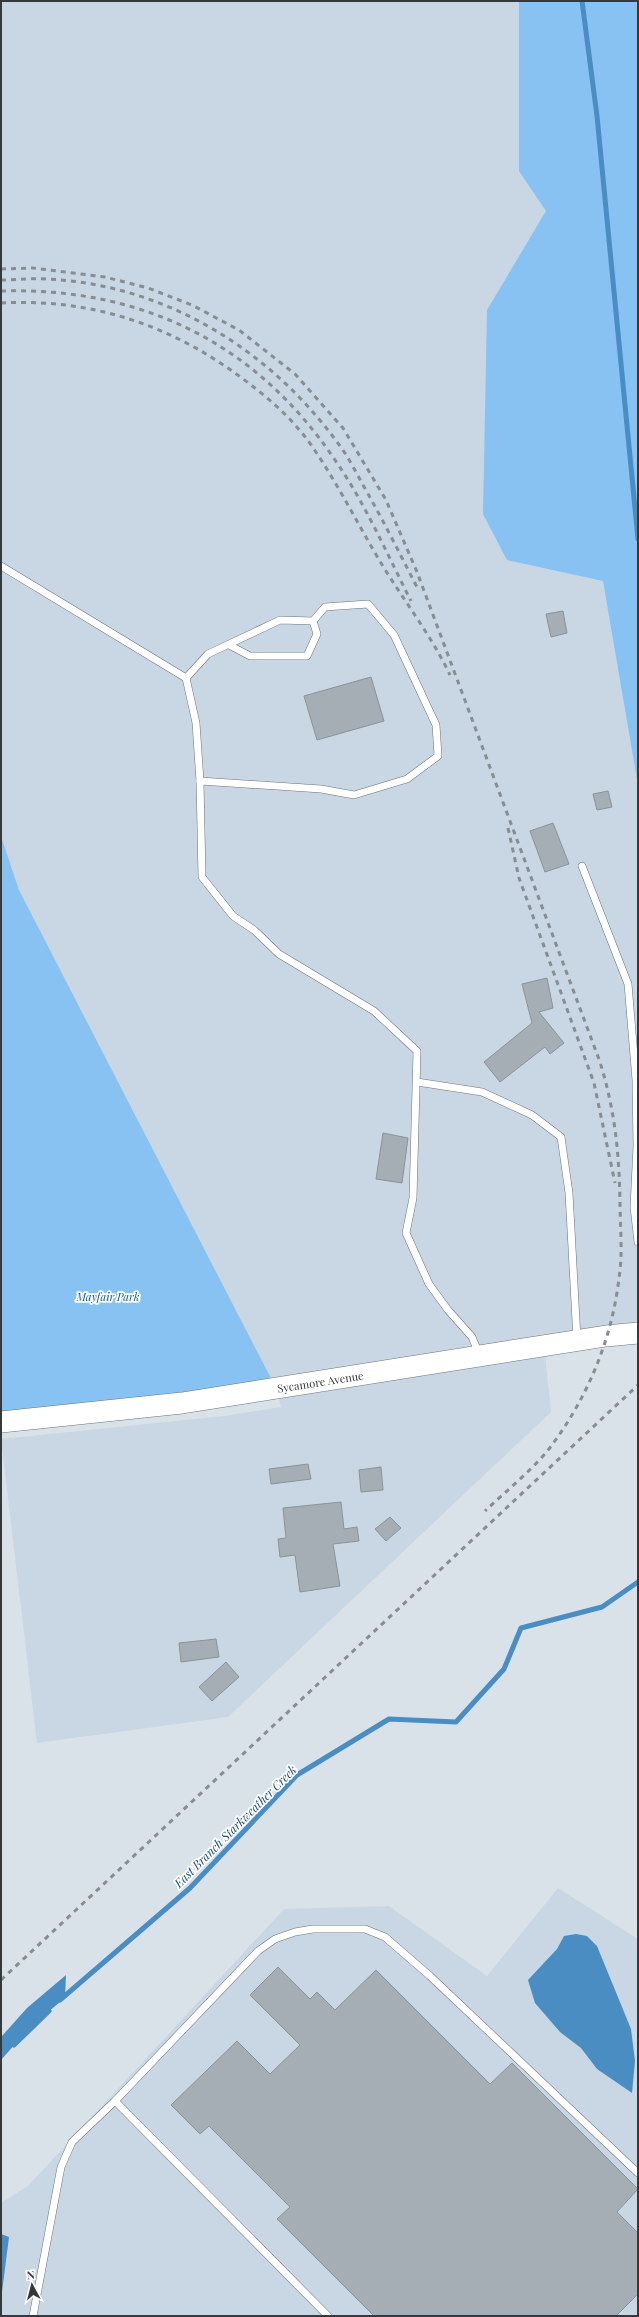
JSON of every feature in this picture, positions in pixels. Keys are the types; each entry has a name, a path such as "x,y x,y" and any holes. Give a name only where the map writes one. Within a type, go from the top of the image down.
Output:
{"street":[{"name":"Sycamore Avenue","path":"1,1422 182,1403 606,1336 638,1334"}],"lane":[{"path":"1,566 186,678 196,723 200,781 202,877 233,916 254,930 279,954 374,1011 418,1050 413,1198 406,1233 430,1284 448,1310 472,1336 480,1356"},
{"path":"200,781 321,789 354,796 407,779 438,756 436,726 394,635 368,604 325,607 313,621"},
{"path":"186,678 208,654 280,620 313,621"},
{"path":"229,645 250,656 306,656 317,634 313,621"},
{"path":"582,866 628,984 636,1080 637,1146 634,1206 638,1242"},
{"path":"417,1082 482,1092 532,1115 561,1137 569,1193 578,1341"},
{"path":"33,2316 61,2167 72,2142 115,2101 258,1951 274,1940 295,1932 313,1929 365,1929 385,1937 430,1976 638,2173"},
{"path":"115,2101 328,2316"}],"shaded area":[{"path":"1,1 566,1 638,701 638,1324 543,1336 551,1412 228,1717 37,1743 1,1439 224,1416 281,1407 275,1386 19,890 1,836"},
{"path":"558,1888 638,1939 638,2316 1,2316 1,2203 28,2186 284,1909 389,1906 487,1976"},
{"path":"576,1934 587,1936 597,1946 631,2029 635,2061 632,2093 597,2069 581,2048 560,2032 535,2003 528,1980 557,1949 564,1936"},
{"path":"66,1975 65,1998 32,2025 1,2060 2,2036 27,2008"},
{"path":"1,2234 9,2237 1,2300"}],"green space":[{"path":"519,1 638,1 638,785 603,581 507,560 483,514 487,310 546,211 519,171"},
{"name":"Mayfair Park","path":"1,836 19,890 275,1386 1,1414"}],"building":[{"path":"563,611 567,633 551,637 546,614"},
{"path":"371,677 384,721 317,740 304,696"},
{"path":"608,791 612,807 597,810 593,794"},
{"path":"553,823 569,864 545,872 530,831"},
{"path":"547,978 553,1008 539,1012 564,1043 550,1054 545,1047 500,1082 484,1062 532,1023 522,984"},
{"path":"383,1133 408,1138 402,1183 376,1179"},
{"path":"308,1464 311,1479 271,1484 269,1469"},
{"path":"381,1467 383,1490 361,1492 359,1470"},
{"path":"341,1502 344,1529 357,1527 359,1541 333,1544 340,1586 300,1592 295,1555 280,1557 278,1539 286,1538 283,1508"},
{"path":"390,1517 401,1528 386,1541 375,1529"},
{"path":"216,1639 219,1657 181,1662 179,1643"},
{"path":"226,1662 239,1677 212,1701 199,1687"},
{"path":"278,1967 310,1999 317,1992 335,2010 376,1970 490,2084 512,2063 638,2189 617,2212 638,2233 638,2294 616,2316 374,2316 277,2219 290,2207 209,2126 200,2134 171,2105 237,2041 270,2074 300,2045 250,1995"}],"waterway":[{"path":"582,1 597,116 638,539"},
{"name":"East Branch Starkweather Creek","path":"60,2000 190,1888 297,1775 389,1719 456,1722 504,1669 521,1628 602,1607 638,1582"},
{"name":"East Branch Starkweather Creek","path":"14,2045 49,2011"}],"railway":[{"path":"1,269 33,268 105,277 148,288 192,305 239,330 295,374 343,428 386,500 417,572 600,1062 613,1114 619,1166 621,1240 620,1269 616,1301 611,1323 596,1366 577,1407 552,1445 529,1471 485,1511"},
{"path":"1,280 46,279 90,284 132,294 172,308 210,328 246,351 279,378 310,408 341,448 374,504 419,591"},
{"path":"1,291 53,292 102,299 148,312 191,330 232,354 269,384 304,419 335,460 366,511 411,601"},
{"path":"1,303 36,303 69,306 102,311 134,320 164,332 194,347 223,365 267,398 296,426 319,456 381,563 426,632 450,675"},
{"path":"508,828 519,878 594,1083 615,1183"},
{"path":"1,1980 638,1385"}]}
